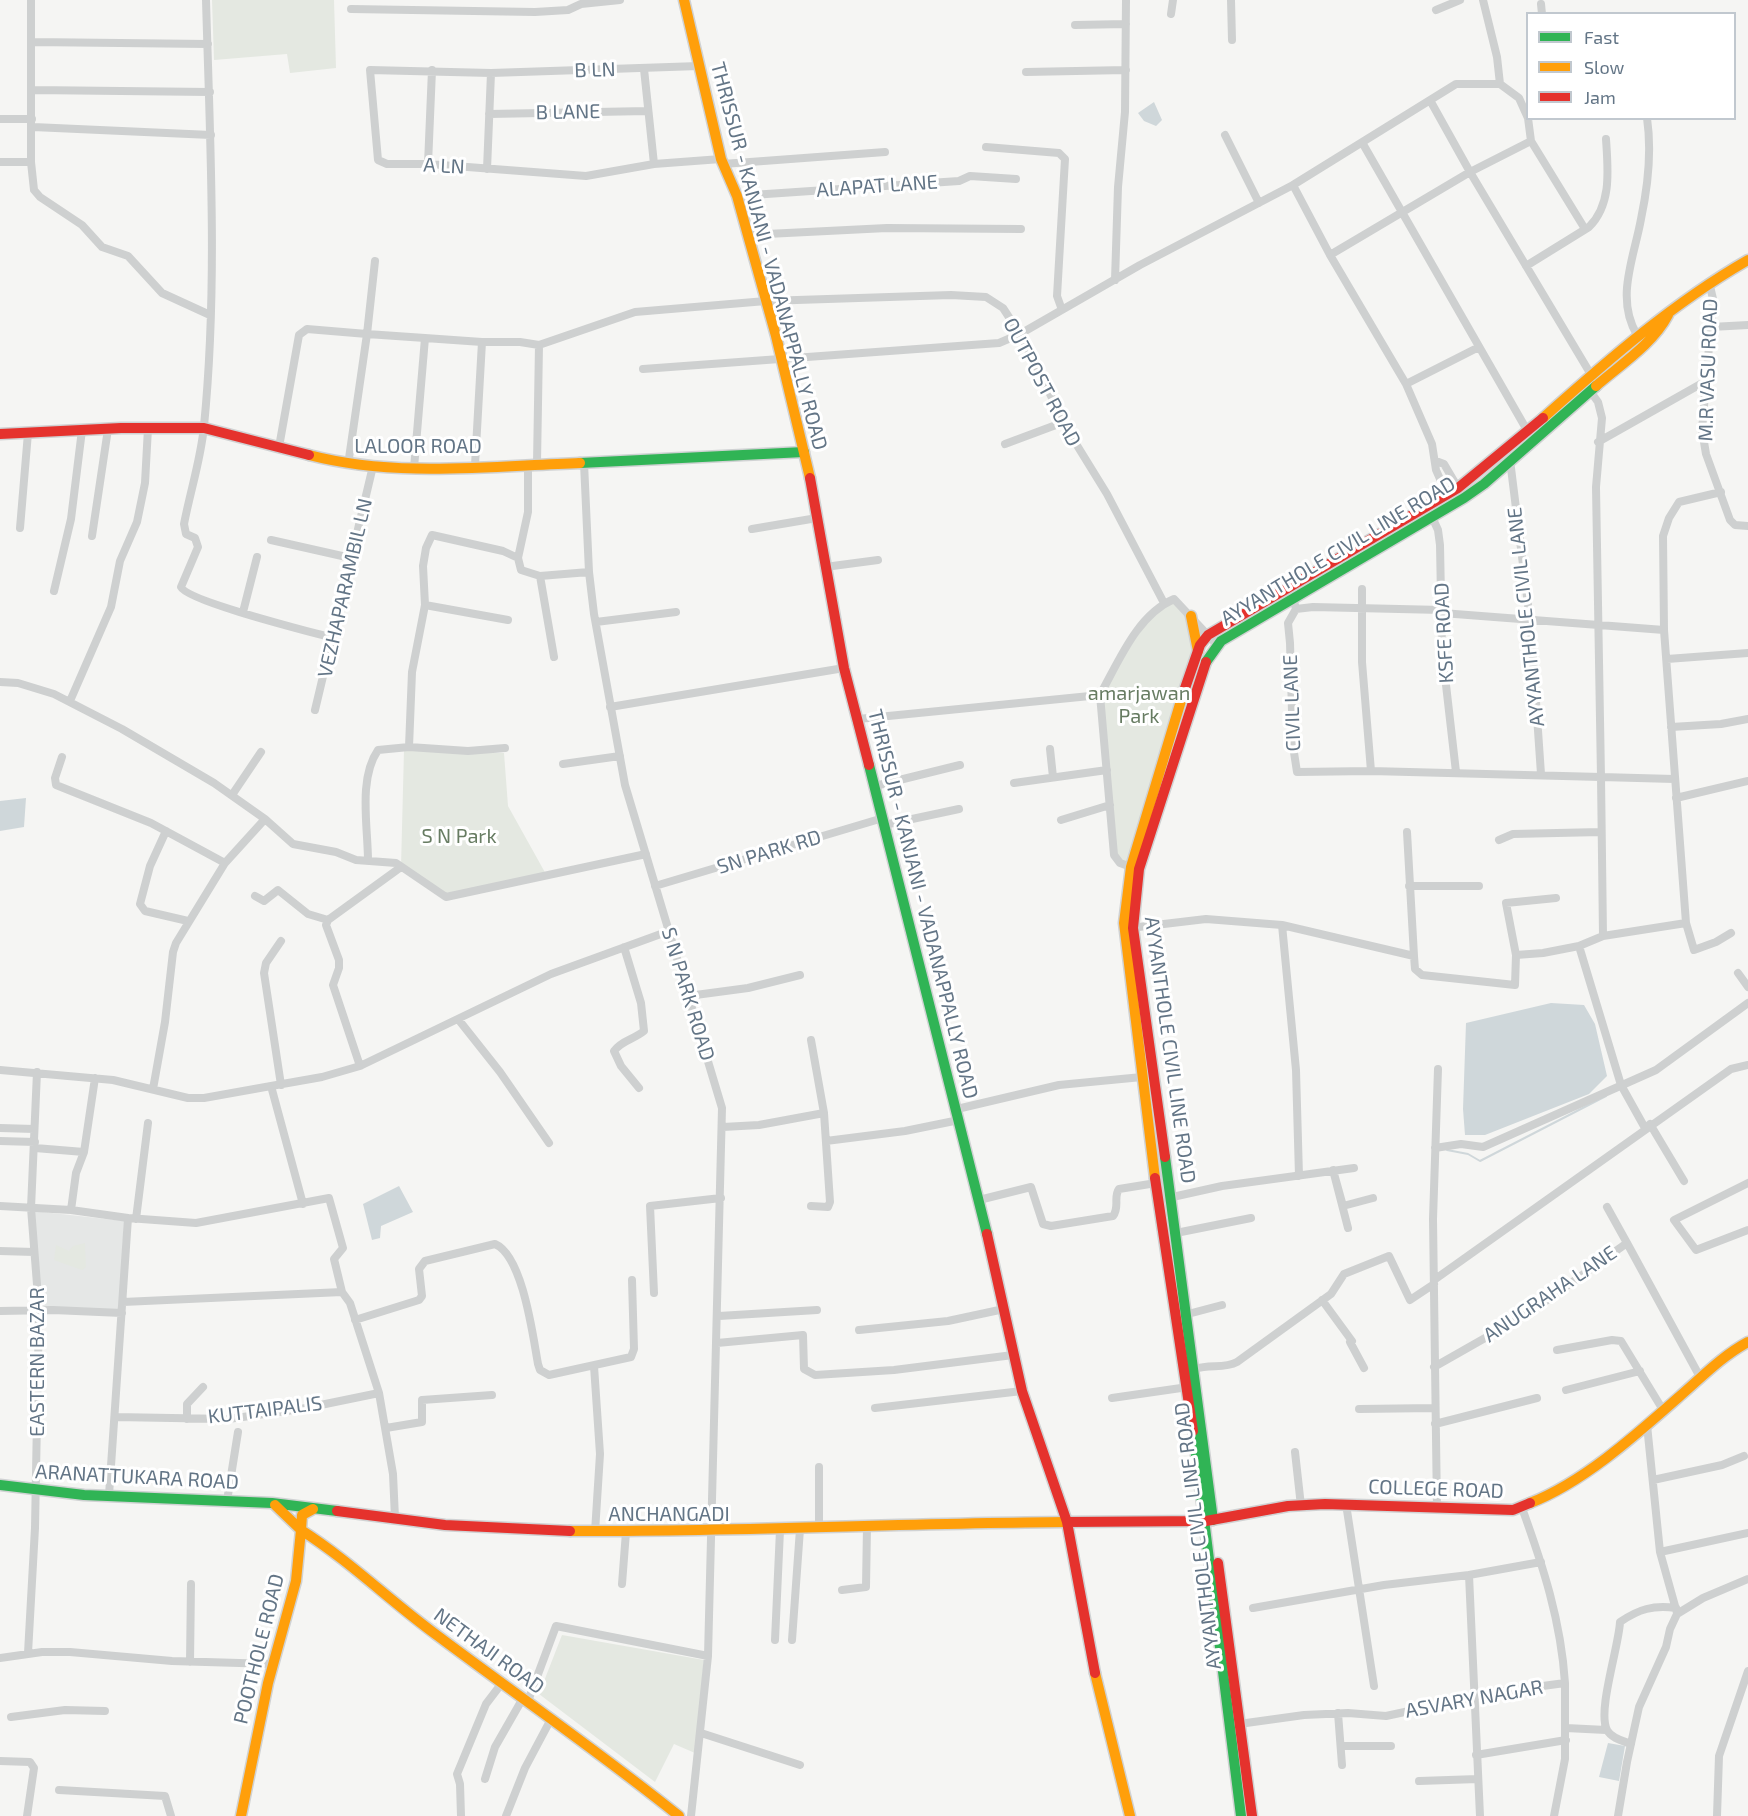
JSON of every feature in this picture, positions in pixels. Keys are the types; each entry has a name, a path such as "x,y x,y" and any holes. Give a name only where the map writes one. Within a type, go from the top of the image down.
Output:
{"main road":[{"name":"THRISSUR - KANJANI - VADANAPPALLY ROAD","path":"684,0 722,161 737,196 804,452 844,668 980,1200 1013,1356 1022,1390 1067,1522 1101,1708 1130,1816"},
{"name":"AYYANTHOLE CIVIL LINE ROAD","path":"1252,1816 1188,1387 1185,1319 1172,1197 1142,1043 1129,928 1131,867 1198,650 1208,635 1289,600 1464,498 1510,460 1593,384 1636,335 1668,315 1709,282 1748,260"},
{"name":"AYYANTHOLE CIVIL LINE ROAD","path":"1130,891 1208,657 1217,645 1458,488 1649,340 1662,327 1668,315"},
{"name":"LALOOR ROAD","path":"0,434 108,429 204,428 348,465 414,468 532,463 584,464 804,452"},
{"path":"1191,616 1198,650 1208,657"},
{"name":"AYYANTHOLE CIVIL LINE ROAD","path":"1142,1043 1142,1077 1156,1183 1195,1369 1209,1521"},
{"name":"COLLEGE ROAD","path":"1067,1522 1209,1521 1301,1506 1346,1504 1437,1509 1522,1508 1575,1479 1647,1425 1730,1352 1748,1341"},
{"name":"ARANATTUKARA ROAD","path":"0,1485 109,1495 272,1503"},
{"path":"272,1503 287,1514 301,1530"},
{"name":"ANCHANGADI","path":"272,1503 492,1530 710,1532 1067,1522"},
{"path":"301,1530 302,1515 313,1509"},
{"path":"1209,1521 1241,1816"},
{"name":"POOTHOLE ROAD","path":"241,1816 258,1726 299,1559 301,1530"},
{"name":"NETHAJI ROAD","path":"301,1530 325,1545 436,1635 607,1758 678,1816"}],"street":[{"path":"32,0 31,162 34,190 82,225 102,247 128,256 162,293 210,315"},
{"path":"206,0 211,135 210,315 204,428 183,524 186,534 195,538 198,546 181,587 190,596 333,638"},
{"path":"351,9 535,12 568,10 581,4 620,0"},
{"path":"1115,280 1126,70 1126,0"},
{"path":"1170,14 1173,0"},
{"path":"1231,0 1232,40"},
{"path":"1436,10 1460,0"},
{"path":"1483,0 1497,57 1500,84"},
{"path":"1541,4 1542,12"},
{"path":"1075,25 1126,24"},
{"path":"32,42 207,44"},
{"name":"B LN","path":"491,74 699,66"},
{"path":"644,69 654,164"},
{"name":"A LN","path":"491,74 432,70 370,70 378,160 387,164 428,164 586,176 654,164 885,152"},
{"path":"428,164 432,70"},
{"path":"1026,72 1126,70"},
{"path":"487,169 491,74"},
{"path":"644,369 999,343 1020,334 1115,280 1293,185 1431,102 1456,84 1500,84 1523,97"},
{"path":"32,90 210,92"},
{"path":"1431,102 1593,384 1601,410 1598,442 1598,626 1603,936"},
{"name":"B LANE","path":"489,114 648,111"},
{"path":"0,119 211,135"},
{"path":"1528,120 1531,141 1585,229"},
{"path":"1636,335 1629,322 1625,298 1641,219 1650,158 1647,120"},
{"path":"1225,135 1259,203"},
{"path":"1526,266 1597,219 1605,201 1606,140"},
{"path":"1330,255 1470,172 1531,141"},
{"path":"1363,144 1528,432"},
{"path":"986,147 1059,153 1065,159 1057,296 1062,310"},
{"path":"0,162 31,162"},
{"name":"ALAPAT LANE","path":"737,196 959,181 970,176 1016,179"},
{"path":"1293,185 1330,255 1406,384 1437,461 1436,470 1454,505"},
{"path":"747,235 887,228 1021,229"},
{"path":"348,465 375,261"},
{"name":"M.R VASU ROAD","path":"1709,282 1713,299 1702,430 1706,454 1732,523 1748,526"},
{"name":"OUTPOST ROAD","path":"539,345 635,312 766,302 951,295 986,297 1003,308 1020,334 1064,422 1107,494 1164,603"},
{"path":"1711,327 1748,325"},
{"path":"279,447 299,335 307,329 539,345 528,512 519,558 521,570 540,576 589,572"},
{"path":"414,468 425,338"},
{"path":"475,465 482,342"},
{"path":"1406,384 1479,347"},
{"path":"1598,442 1706,381"},
{"path":"1005,444 1064,422"},
{"path":"70,701 111,607 120,561 137,522 145,483 148,428"},
{"path":"92,536 108,429"},
{"path":"54,591 71,519 82,430"},
{"path":"20,528 28,433"},
{"name":"AYYANTHOLE CIVIL LANE","path":"1510,460 1530,620 1541,774"},
{"path":"1437,461 1444,465 1464,498"},
{"name":"S N PARK ROAD","path":"584,464 589,572 610,707 625,784 722,1108 719,1316 710,1532"},
{"name":"VEZHAPARAMBIL LN","path":"315,710 373,466"},
{"path":"1721,492 1679,502 1669,518 1664,536 1664,630 1686,923 1694,950 1716,942 1731,933"},
{"path":"752,529 817,518"},
{"name":"KSFE ROAD","path":"1432,518 1438,530 1440,545 1442,611 1452,750 1456,772"},
{"path":"409,747 412,672 426,605 423,566 426,548 432,536 503,550 519,558"},
{"path":"272,540 351,558"},
{"path":"243,612 257,557"},
{"path":"825,567 878,560"},
{"path":"540,576 554,657"},
{"path":"1362,589 1362,662 1371,771"},
{"path":"1131,867 1120,863 1114,855 1100,695 1138,630 1154,609 1164,603 1174,599 1217,645"},
{"path":"1289,600 1312,607 1442,611 1664,630"},
{"name":"CIVIL LANE","path":"1289,600 1287,629 1290,649 1293,751 1297,772 1308,774 1371,771 1456,772 1674,779"},
{"path":"426,605 508,620"},
{"path":"596,621 676,612"},
{"path":"1667,659 1748,653"},
{"path":"610,707 844,668"},
{"path":"0,682 18,683 70,701 184,765 232,795 265,819 293,844 368,861 385,861 401,867 440,895 454,897 646,854"},
{"path":"858,719 1100,695"},
{"path":"1671,727 1720,724 1748,718"},
{"path":"368,861 370,762 378,750 409,747 468,751 506,748"},
{"path":"1050,750 1053,777"},
{"path":"232,795 261,752"},
{"path":"563,764 620,756"},
{"path":"62,757 55,778 56,785 166,831 225,863"},
{"path":"875,786 960,765"},
{"path":"1014,783 1107,770"},
{"path":"1676,798 1748,782"},
{"path":"1061,820 1110,805"},
{"name":"SN PARK RD","path":"655,886 884,821 959,809"},
{"path":"153,1089 165,1022 173,952 188,921 225,863 265,819"},
{"path":"166,831 150,866 140,904 145,910 188,921"},
{"path":"1407,832 1415,969 1422,975 1515,985 1516,955 1506,903 1556,898"},
{"path":"1499,840 1514,834 1601,832"},
{"path":"360,1066 333,985 339,968 339,960 327,930 328,920 401,867"},
{"path":"1409,886 1479,886"},
{"path":"255,896 264,901 278,890 308,914 328,920"},
{"path":"1129,928 1206,919 1282,925 1414,956"},
{"path":"1516,955 1579,946 1603,936 1686,923"},
{"path":"1282,925 1296,1070 1299,1176"},
{"path":"0,1070 95,1078 188,1098 204,1098 322,1077 360,1066 541,978 669,931"},
{"path":"281,941 266,963 264,973 281,1085"},
{"path":"624,946 641,1003 644,1031 636,1037 621,1042 614,1051 621,1066 639,1088"},
{"path":"1579,946 1621,1085 1684,1181"},
{"path":"1738,973 1748,987"},
{"path":"688,996 748,988 800,975"},
{"path":"1435,1148 1461,1144 1483,1147 1656,1070 1748,1003"},
{"path":"458,1019 500,1072 549,1143"},
{"path":"811,1040 824,1113 830,1206 811,1206"},
{"path":"1195,1369 1211,1364 1225,1366 1237,1362 1331,1294 1344,1275 1389,1256 1410,1300 1648,1126 1731,1069 1748,1065"},
{"path":"1437,1069 1434,1282 1437,1509"},
{"name":"EASTERN BAZAR","path":"28,1653 36,1490 39,1310 31,1208 37,1072"},
{"path":"826,1141 905,1131 1059,1085 1142,1077"},
{"path":"71,1210 76,1173 84,1152 95,1078"},
{"path":"272,1086 303,1204"},
{"path":"723,1127 751,1126 824,1113"},
{"path":"109,1495 123,1302 132,1219 148,1123"},
{"path":"0,1128 34,1129"},
{"path":"0,1141 84,1152"},
{"path":"1159,1200 1354,1168"},
{"path":"1333,1170 1343,1206 1373,1198"},
{"path":"1333,1170 1348,1228"},
{"path":"980,1200 1031,1187 1043,1224 1052,1226 1113,1215 1117,1209 1116,1196 1119,1189 1156,1183"},
{"path":"1748,1183 1674,1220 1696,1250 1748,1230"},
{"path":"0,1206 71,1210 132,1219 196,1222 329,1198 343,1248 334,1259 342,1292 355,1320 379,1393 393,1474 395,1518"},
{"path":"654,1293 650,1206 656,1203 721,1198"},
{"path":"1607,1207 1627,1243"},
{"path":"1176,1233 1251,1218"},
{"name":"ANUGRAHA LANE","path":"1434,1367 1529,1313 1627,1243 1700,1377"},
{"path":"355,1320 419,1300 422,1296 419,1269 425,1261 495,1244 503,1250 525,1292 540,1370 549,1375 631,1357 634,1349 632,1280"},
{"path":"0,1251 34,1252"},
{"path":"123,1302 342,1292"},
{"path":"1322,1300 1352,1341 1350,1342 1364,1368"},
{"path":"1185,1319 1222,1305"},
{"path":"859,1330 948,1321 1004,1309"},
{"path":"719,1316 817,1310"},
{"path":"0,1311 122,1313"},
{"path":"717,1343 803,1335 804,1369 815,1375 894,1370 1013,1356"},
{"path":"1557,1350 1617,1339 1624,1344 1663,1410"},
{"path":"594,1366 600,1454 595,1532"},
{"path":"1566,1390 1640,1371"},
{"path":"187,1419 187,1404 203,1387"},
{"path":"1112,1398 1188,1387"},
{"path":"875,1408 1022,1390"},
{"name":"KUTTAIPALIS","path":"115,1417 228,1419 301,1409 379,1393"},
{"path":"386,1428 422,1422 422,1400 492,1395"},
{"path":"1436,1424 1537,1398"},
{"path":"1359,1409 1435,1408"},
{"path":"1618,1816 1639,1707 1677,1611 1660,1552 1647,1425"},
{"path":"227,1501 238,1432"},
{"path":"1296,1452 1301,1506"},
{"path":"1653,1480 1722,1465 1744,1456"},
{"path":"819,1467 819,1528"},
{"path":"1346,1504 1374,1686"},
{"name":"ASVARY NAGAR","path":"1239,1724 1338,1713 1386,1716 1498,1692 1565,1683 1557,1617 1522,1508"},
{"path":"842,1590 867,1587 867,1526"},
{"path":"792,1640 800,1529"},
{"path":"775,1640 780,1530"},
{"path":"622,1584 626,1532"},
{"path":"691,1816 708,1656 710,1532"},
{"path":"1660,1552 1748,1533"},
{"path":"1253,1608 1384,1585 1469,1575 1541,1562"},
{"path":"1469,1575 1480,1816"},
{"path":"1606,1730 1609,1676 1619,1642 1620,1622 1638,1610 1661,1606 1677,1611 1748,1579"},
{"path":"190,1662 191,1584"},
{"path":"485,1779 495,1747 526,1700 556,1626 708,1656"},
{"path":"0,1658 28,1653 78,1652 190,1662 273,1664"},
{"path":"1717,1816 1719,1756 1748,1671"},
{"path":"460,1816 460,1784 457,1774 486,1704 502,1683"},
{"path":"1554,1816 1566,1740 1565,1683"},
{"path":"10,1717 66,1710 105,1711"},
{"path":"1338,1713 1342,1765"},
{"path":"506,1816 525,1768 551,1719"},
{"path":"1566,1728 1606,1730 1612,1736 1631,1744"},
{"path":"701,1733 800,1765"},
{"path":"1476,1755 1566,1740"},
{"path":"1341,1746 1391,1746"},
{"path":"0,1761 30,1762 33,1768 27,1816"},
{"path":"1419,1781 1478,1779"},
{"path":"59,1790 165,1796 171,1816"}],"shaded area":[{"path":"1154,102 1162,120 1156,126 1144,121 1138,113"},
{"path":"26,798 24,827 0,831 0,801"},
{"path":"1551,1003 1584,1005 1595,1024 1607,1076 1589,1094 1485,1135 1465,1135 1463,1109 1466,1023"},
{"path":"399,1186 413,1212 381,1226 380,1238 372,1240 363,1204"},
{"path":"34,1211 124,1221 119,1310 42,1307"},
{"path":"1608,1743 1625,1746 1619,1781 1599,1777"}],"green space":[{"path":"212,0 334,0 336,68 290,73 287,54 214,60"},
{"name":"amarjawan Park","path":"1174,599 1191,616 1197,650 1130,867 1117,860 1100,695 1138,630"},
{"name":"S N Park","path":"404,750 504,753 508,806 547,876 446,897 401,867"},
{"path":"85,1243 86,1267 82,1270 54,1260 56,1245 69,1251 73,1246"},
{"path":"562,1635 704,1660 695,1753 674,1744 655,1782 539,1694"}],"waterway":[{"path":"1447,1150 1468,1154 1480,1161 1606,1096"}],"traffic: fast":[{"path":"1206,662 1221,641 1484,484 1596,386"},
{"path":"580,463 804,452"},
{"path":"869,765 987,1234"},
{"path":"1165,1157 1213,1520"},
{"path":"1193,1431 1241,1816"},
{"path":"0,1485 84,1495 272,1503 337,1511"}],"traffic: slow":[{"path":"684,0 721,159 737,196 776,336 810,478"},
{"path":"1543,418 1667,314 1748,260"},
{"path":"1596,386 1645,345 1662,326 1668,315"},
{"path":"309,455 342,462 410,468 444,469 580,463"},
{"path":"1191,616 1198,651"},
{"path":"1155,1178 1124,923 1131,867 1183,694"},
{"path":"1530,1503 1570,1483 1609,1456 1721,1360 1748,1342"},
{"path":"241,1816 268,1683 296,1581 301,1530 275,1505"},
{"path":"313,1509 302,1515 301,1530 679,1816"},
{"path":"570,1531 1067,1522"},
{"path":"1095,1673 1130,1816"}],"traffic: jam":[{"path":"1183,694 1200,645 1208,635 1458,488 1543,418"},
{"path":"0,434 121,428 204,428 309,455"},
{"path":"810,478 844,668 869,765"},
{"path":"1165,1157 1133,928 1139,869 1206,662"},
{"path":"1155,1178 1193,1431"},
{"path":"987,1234 1022,1391 1067,1522 1095,1673"},
{"path":"1067,1522 1206,1521 1288,1506 1325,1504 1513,1510 1530,1503"},
{"path":"337,1511 445,1525 570,1531"},
{"path":"1218,1563 1252,1816"}]}
